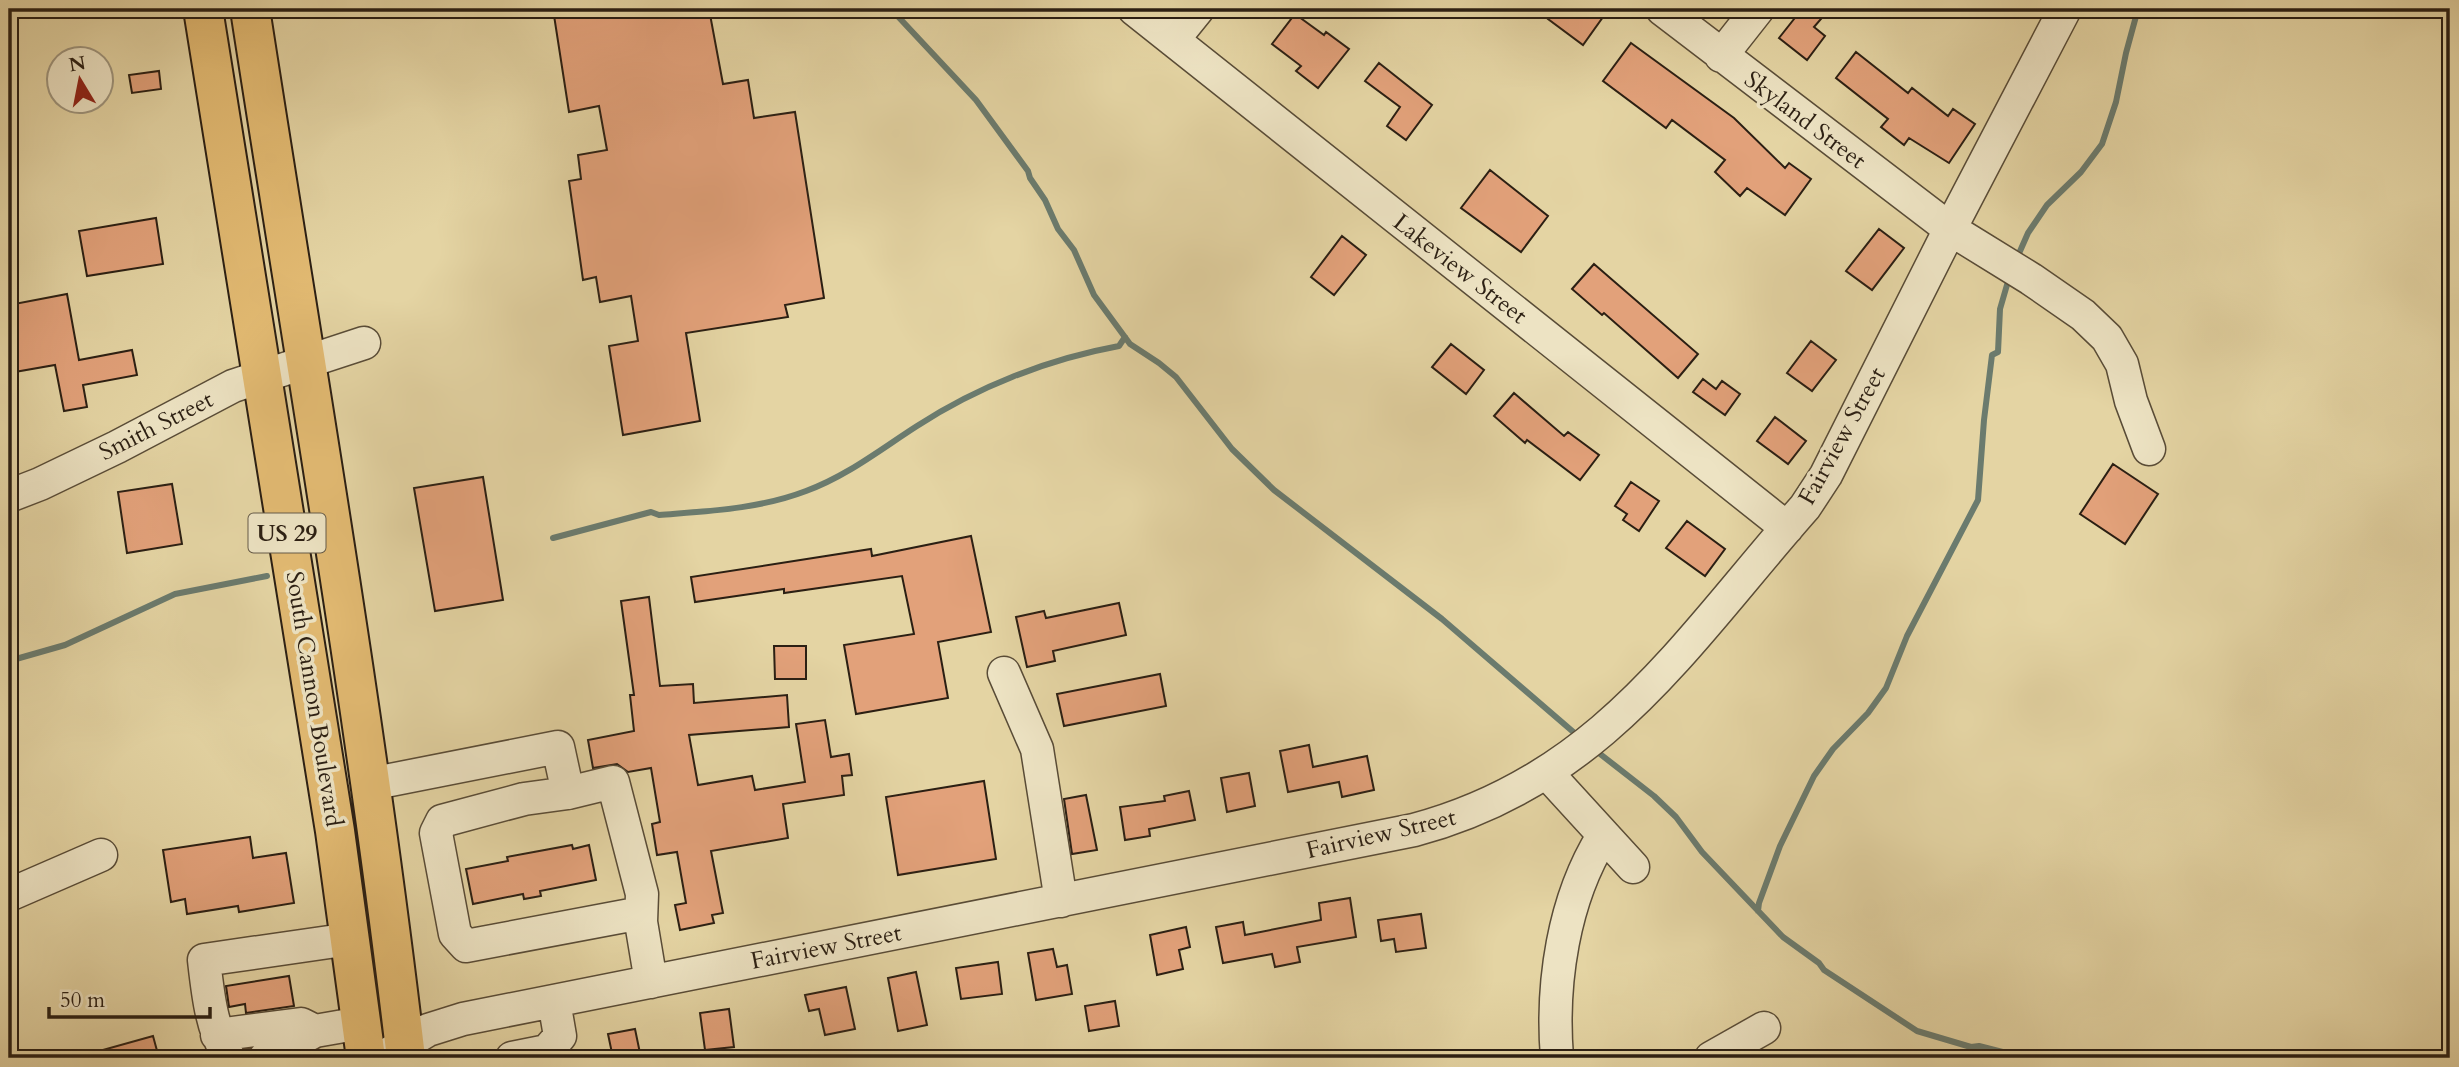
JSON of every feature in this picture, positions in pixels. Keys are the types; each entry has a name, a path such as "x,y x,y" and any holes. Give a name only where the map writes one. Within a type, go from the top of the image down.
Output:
{"main road":[{"name":"South Cannon Boulevard","path":"203,9 364,1041"},
{"name":"South Cannon Boulevard","path":"250,9 370,784 397,1054"}],"street":[{"name":"Lakeview Street","path":"1134,9 1787,528"},
{"path":"1173,40 1198,9"},
{"name":"Skyland Street","path":"1662,9 1950,229 2083,315 2107,338 2122,364 2131,401 2149,449"},
{"path":"1721,56 1759,9"},
{"name":"Fairview Street","path":"397,1054 428,1030 463,1019 1414,830 1474,811 1519,790 1547,773 1578,752 1625,713 1665,672 1805,507 1826,475 2065,9"},
{"name":"Smith Street","path":"9,496 117,447 233,386 364,343"},
{"path":"1004,673 1037,748 1061,901"},
{"path":"370,784 558,747 568,793"},
{"path":"1547,773 1633,867"},
{"path":"641,913 466,946 455,934 436,833 442,821 524,799 568,793 613,782 642,894 641,913 651,982"},
{"path":"1557,1058 1554,1028 1566,926 1581,881 1603,836"},
{"path":"9,895 101,855"},
{"path":"350,939 204,960 211,1017 223,1047 301,1024 315,1031 364,1041"},
{"path":"512,1058 547,1051 560,1037 554,1001"},
{"path":"1711,1058 1764,1028"},
{"path":"265,1058 315,1031"}],"building":[{"path":"553,9 709,9 723,84 748,80 754,118 795,112 824,298 785,305 788,317 686,333 700,421 623,435 609,346 638,341 631,296 600,302 596,277 583,280 569,181 581,179 578,155 607,150 599,106 569,112"},
{"path":"1555,9 1591,9 1603,17 1583,45 1548,19"},
{"path":"1802,9 1807,9 1821,19 1814,27 1825,36 1807,60 1779,38"},
{"path":"1295,14 1349,49 1318,88 1296,71 1301,66 1272,44"},
{"path":"1631,43 1734,118 1785,168 1789,163 1811,179 1785,215 1747,188 1740,196 1715,172 1725,160 1672,120 1666,128 1603,81"},
{"path":"1856,52 1908,93 1912,88 1948,116 1953,109 1975,124 1949,163 1909,138 1904,145 1881,127 1888,119 1836,78"},
{"path":"1379,63 1432,105 1406,140 1387,126 1400,107 1365,81"},
{"path":"159,71 161,89 132,93 129,75"},
{"path":"1490,170 1548,216 1521,252 1461,208"},
{"path":"156,218 163,264 87,276 79,231"},
{"path":"1879,229 1904,248 1872,290 1846,271"},
{"path":"1342,236 1366,255 1334,295 1311,277"},
{"path":"1594,264 1698,354 1678,378 1604,313 1602,315 1572,289"},
{"path":"67,294 79,360 132,350 137,375 83,385 87,407 64,411 55,365 9,373 9,305"},
{"path":"1811,341 1836,360 1812,391 1787,373"},
{"path":"1451,344 1484,370 1466,394 1432,367"},
{"path":"1703,379 1716,389 1722,381 1740,394 1725,415 1693,392"},
{"path":"1514,393 1564,436 1568,432 1599,455 1580,480 1527,440 1525,443 1494,416"},
{"path":"1775,417 1806,441 1788,464 1757,441"},
{"path":"2113,464 2158,494 2125,544 2080,514"},
{"path":"483,477 503,600 435,611 414,488"},
{"path":"1631,482 1659,501 1639,531 1623,520 1627,514 1615,506"},
{"path":"172,484 182,544 127,553 118,492"},
{"path":"1687,521 1725,549 1705,576 1666,548"},
{"path":"971,536 991,632 938,642 948,698 856,714 844,645 914,634 902,576 784,593 784,589 695,602 691,577 871,549 872,556"},
{"path":"649,597 660,686 693,684 694,703 787,695 789,727 689,735 698,785 752,776 755,790 805,782 796,724 825,720 831,757 849,754 852,775 842,776 844,795 783,804 788,838 711,851 723,913 712,915 714,923 680,930 675,905 686,903 677,852 657,855 652,824 660,822 651,768 628,772 617,764 593,768 588,740 634,731 630,695 634,695 621,601"},
{"path":"1119,603 1126,635 1053,651 1055,661 1027,667 1016,617 1044,611 1046,618"},
{"path":"774,646 806,646 806,679 775,679"},
{"path":"1160,674 1166,706 1064,726 1057,694"},
{"path":"1309,745 1313,767 1367,756 1374,790 1342,797 1339,782 1288,792 1280,751"},
{"path":"1249,773 1255,806 1227,812 1221,778"},
{"path":"984,781 996,859 898,875 886,797"},
{"path":"1189,791 1195,820 1149,829 1150,836 1125,840 1120,807 1165,801 1164,796"},
{"path":"1086,795 1097,850 1072,854 1064,799"},
{"path":"250,837 253,858 286,853 294,903 239,912 238,906 187,914 185,899 171,902 163,850"},
{"path":"572,845 573,849 589,845 596,880 540,891 541,896 524,899 523,894 473,904 466,869 508,861 507,857"},
{"path":"1350,898 1356,937 1297,947 1300,962 1275,967 1272,954 1223,963 1216,927 1243,922 1245,935 1321,920 1319,903"},
{"path":"1421,914 1426,948 1396,952 1394,939 1381,941 1378,920"},
{"path":"1186,927 1190,947 1179,950 1183,969 1157,975 1150,935"},
{"path":"1053,949 1057,967 1067,965 1072,994 1036,1000 1028,953"},
{"path":"998,962 1002,994 961,999 956,968"},
{"path":"916,972 927,1025 898,1031 888,978"},
{"path":"289,976 294,1006 246,1013 245,1004 229,1007 226,986"},
{"path":"846,987 855,1029 825,1035 819,1009 809,1011 805,995"},
{"path":"1115,1001 1119,1026 1089,1031 1085,1006"},
{"path":"729,1009 734,1047 705,1050 700,1013"},
{"path":"635,1029 641,1058 613,1058 608,1034"},
{"path":"153,1036 159,1058 92,1058 92,1053"}],"waterway":[{"path":"891,9 976,100 1028,171 1058,229 1074,250 1094,295 1130,344 1176,377 1232,449 1274,490 1442,619 1578,736"},
{"path":"2017,258 2028,233 2047,205 2081,172 2102,144 2116,102 2138,9"},
{"path":"1758,911 1780,846 1814,776 1833,749 1868,713 1886,688 1907,636 1978,500 1992,355 1998,352 2000,309 2009,278"},
{"path":"553,538 651,512 659,515 734,508 770,502 806,491 850,470 964,399 1040,367 1119,346 1125,337"},
{"path":"9,661 65,645 175,594 267,576"},
{"path":"1595,750 1654,796 1676,817 1702,852 1783,937 1819,963 1824,970 1917,1031 1971,1047 1979,1046 2026,1058"}]}
